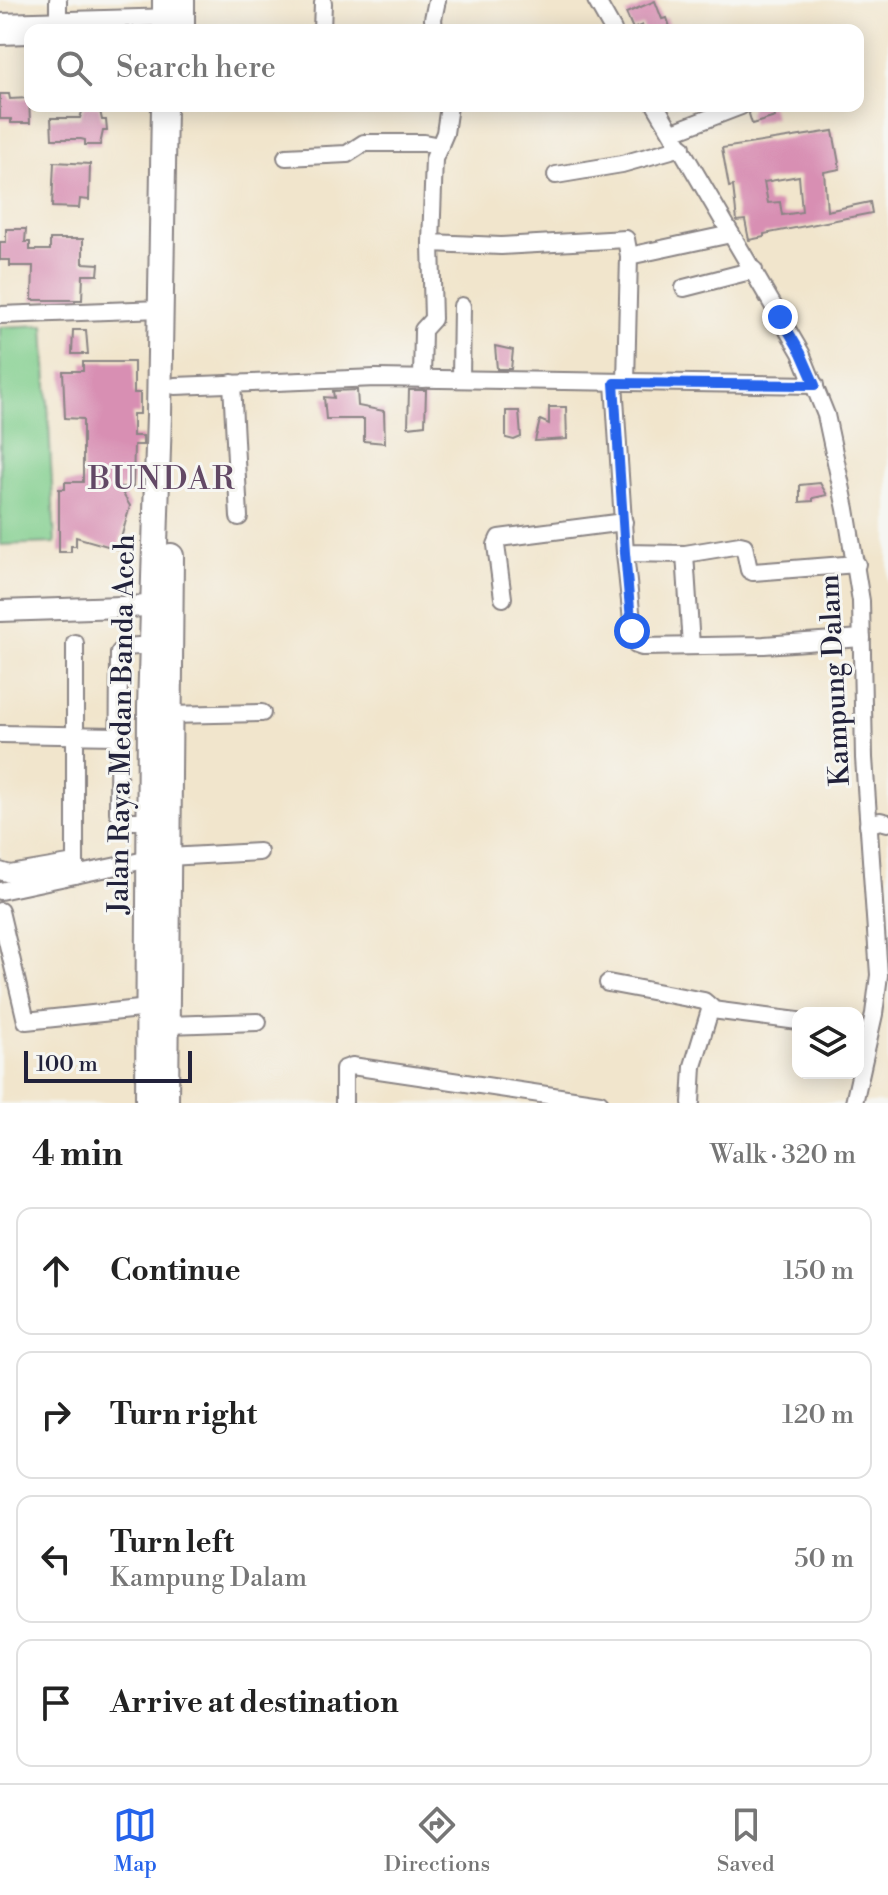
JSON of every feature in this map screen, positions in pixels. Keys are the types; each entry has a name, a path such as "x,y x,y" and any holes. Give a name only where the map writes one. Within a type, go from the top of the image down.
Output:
{"highway":[{"name":"Jalan Raya Medan Banda Aceh","path":"159,821 168,715 161,309 164,112"},
{"name":"Jalan Raya Medan Banda Aceh","path":"166,1103 158,1016 159,821 152,606 163,524 175,386 180,112"},
{"name":"Jalan Raya Medan Banda Aceh","path":"148,1103 158,1016"}],"main road":[{"path":"0,611 152,606"}],"street":[{"path":"58,0 58,24"},
{"path":"433,24 437,0"},
{"path":"596,0 610,24"},
{"path":"322,24 323,3"},
{"path":"71,24 174,16"},
{"path":"0,22 39,24"},
{"path":"0,36 24,35"},
{"path":"422,379 423,330 433,319 432,174 448,112"},
{"name":"Kampung Dalam","path":"660,112 754,270 801,353 815,385 826,415 857,564 868,825 880,869 879,975 865,1024 854,1103"},
{"path":"556,175 611,167 677,140 730,112"},
{"path":"286,157 347,154 364,143 440,146"},
{"path":"629,256 731,234"},
{"path":"431,243 501,246 620,238 628,241 620,382 625,553 636,645 764,645 862,638"},
{"path":"684,288 754,270"},
{"path":"461,379 462,306"},
{"path":"0,315 161,309"},
{"path":"175,386 422,379 815,385"},
{"path":"232,383 239,517"},
{"path":"503,598 496,545 499,538 624,522"},
{"path":"625,553 685,554 742,545 749,570 753,572 857,564"},
{"path":"685,554 691,646"},
{"path":"75,643 75,869"},
{"path":"152,645 125,647 119,653 118,812 130,821 159,821"},
{"path":"168,715 262,713"},
{"path":"0,734 117,736"},
{"path":"868,825 880,821 888,823"},
{"path":"0,871 10,874 159,858 259,852"},
{"path":"0,891 75,869"},
{"path":"0,911 8,985 23,1017 29,1022 158,1016 258,1022"},
{"path":"608,983 704,1001 712,1010 792,1020"},
{"path":"691,1103 693,1066 712,1010"},
{"path":"344,1103 344,1072 348,1066 499,1095 600,1103"}],"green space":[{"path":"44,325 55,543 0,545 0,327"}],"building":[{"path":"655,1 662,19 667,18 669,24 631,24 626,13"},
{"path":"0,94 9,94 10,99 24,98 24,112 30,112 30,123 11,123 11,119 0,119"},
{"path":"82,112 100,112 102,120 106,120 107,131 103,131 100,145 85,145 85,140 81,139 52,139 51,118 80,118"},
{"path":"773,112 775,117 752,124 749,114"},
{"path":"833,131 840,169 824,172 827,211 870,202 872,213 764,234 764,237 749,240 745,220 737,221 733,186 729,187 722,148","holes":["799,176 802,212 782,215 780,202 768,203 764,182"]},
{"path":"54,162 90,164 89,200 80,199 79,208 52,207"},
{"path":"6,229 26,229 25,242 30,242 30,250 50,250 50,239 83,239 83,263 99,264 98,275 83,275 82,300 32,300 33,266 10,266 10,260 0,260 0,242 6,242"},
{"path":"73,330 86,330 88,354 72,354"},
{"path":"495,346 513,350 511,369 497,369"},
{"path":"83,362 134,362 134,393 140,393 140,414 133,414 133,436 143,436 143,445 134,445 133,487 119,487 130,506 118,549 76,537 76,546 71,546 71,552 59,552 59,489 65,489 65,482 83,482 83,419 65,418 63,371 83,371"},
{"path":"357,390 358,406 384,411 385,443 364,441 364,419 326,419 324,397 334,398 333,391"},
{"path":"409,390 426,390 425,425 408,427"},
{"path":"549,407 566,407 567,439 535,441 540,420 549,424"},
{"path":"506,411 519,411 521,437 514,440 506,438"},
{"path":"820,483 827,495 800,502 800,485"}],"district":[{"name":"BUNDAR","path":"162,479"}],"route":[{"path":"632,631 614,383 815,385 780,317"}]}
